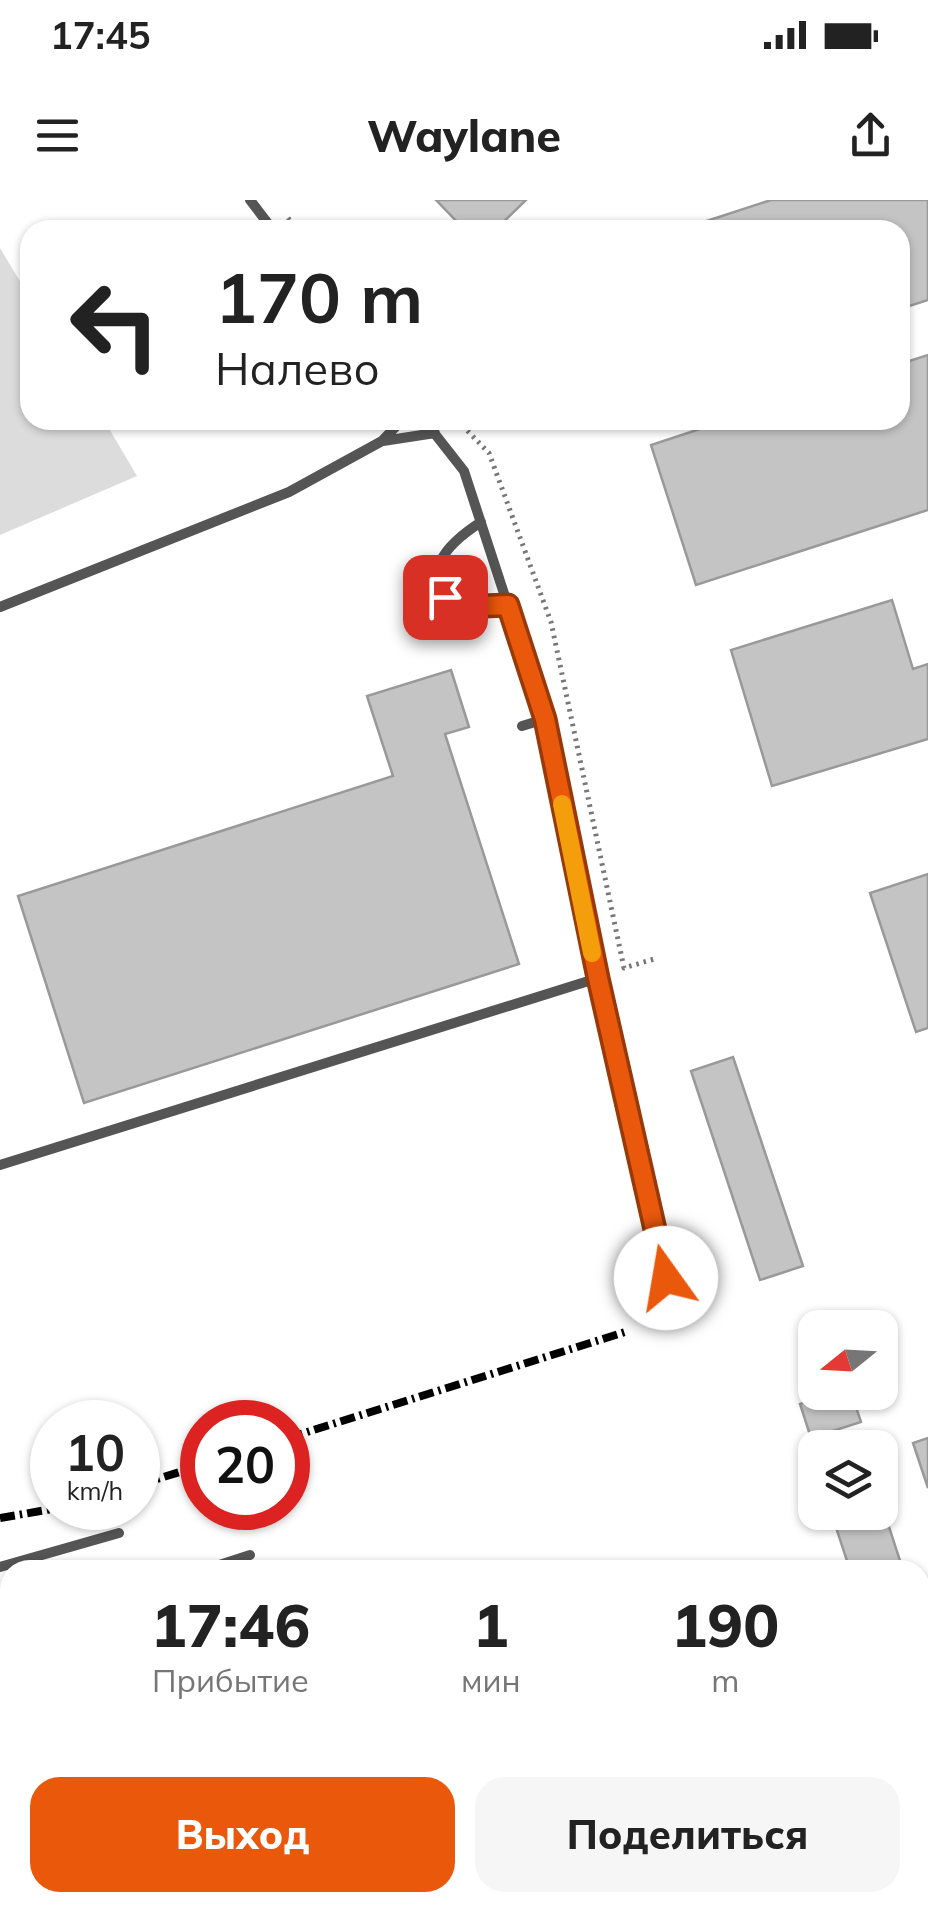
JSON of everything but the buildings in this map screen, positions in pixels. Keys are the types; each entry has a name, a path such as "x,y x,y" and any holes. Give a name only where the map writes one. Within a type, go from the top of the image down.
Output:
{"lane":[{"path":"250,200 265,220"},
{"path":"0,606 289,492 382,441 392,430"},
{"path":"431,430 464,471 545,719 674,1315"},
{"path":"382,441 434,434"},
{"path":"480,522 443,553 437,576 445,597 458,607 508,605"},
{"path":"522,726 545,719"},
{"path":"0,1165 598,978"},
{"path":"22,1560 119,1533"},
{"path":"235,1560 250,1555"}],"path":[{"path":"467,430 490,453 551,622 624,968 654,959"}],"shaded area":[{"path":"0,248 20,281 20,430 110,430 137,476 0,535"}],"railway":[{"path":"310,1431 625,1332"},
{"path":"160,1478 180,1472"},
{"path":"0,1518 30,1513"}],"slow traffic":[{"path":"562,804 592,953"}],"route":[{"path":"445,597 458,607 508,605 545,719 666,1278"}]}
